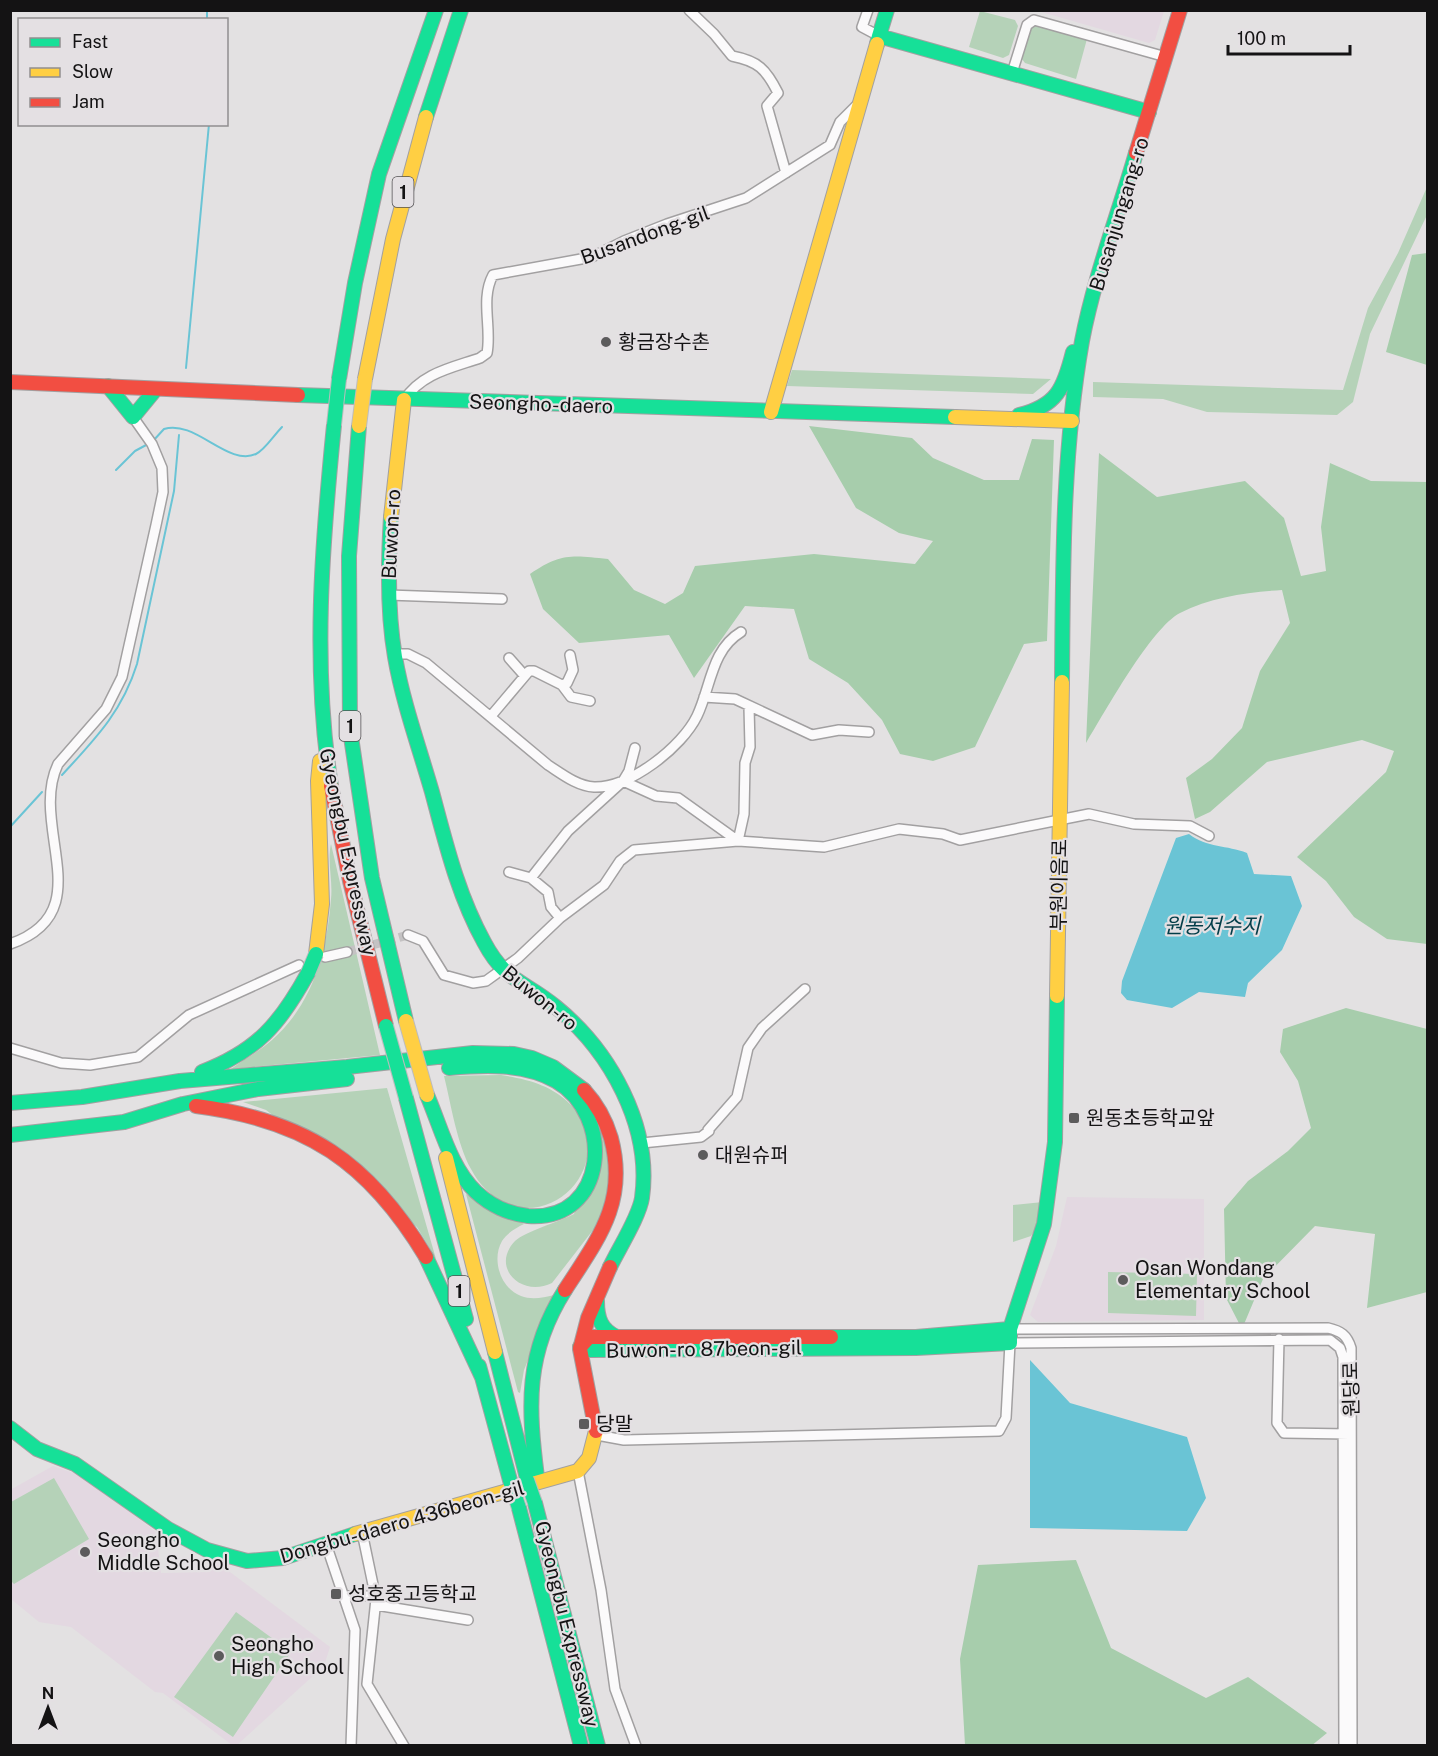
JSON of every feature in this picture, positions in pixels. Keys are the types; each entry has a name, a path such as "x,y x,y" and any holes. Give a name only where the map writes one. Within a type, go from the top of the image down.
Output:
{"main road":[{"name":"Gyeongbu Expressway","path":"436,10 380,174 355,283 339,379 321,560 320,649 324,732 342,840 386,1026 519,1508 581,1746"},
{"name":"Gyeongbu Expressway","path":"427,1095 406,1021 372,878 350,730 349,556 359,426 380,292 406,179 461,10"},
{"path":"771,412 887,10"},
{"name":"Busanjungang-ro","path":"1072,421 1083,339 1180,10"},
{"path":"879,36 1149,112"},
{"path":"997,419 1030,413 1053,401 1064,388 1078,333 1092,306"},
{"name":"Seongho-daero","path":"10,382 404,400 1072,421"},
{"path":"108,386 133,417 156,389"},
{"name":"Buwon-ro","path":"404,400 389,523 388,595 395,654 454,874 469,914 502,970 557,1007 578,1026 597,1049 622,1092 642,1143 645,1180 642,1200 586,1322 580,1347 597,1435"},
{"name":"부원이음로","path":"1010,1336 1044,1224 1055,1142 1064,508 1072,421"},
{"path":"178,1081 224,1064 262,1041 288,1012 304,969 320,955 322,904 318,780 324,732"},
{"path":"10,1103 107,1094 178,1081 481,1053 514,1055 541,1062 574,1079 591,1096 615,1143 617,1171 614,1198 604,1227 556,1303 534,1350 528,1410 532,1478"},
{"path":"10,1135 124,1122 183,1104 258,1089 460,1067 504,1066 531,1071 556,1080 576,1098 591,1123 596,1153 590,1182 571,1205 542,1217 526,1218 499,1211 475,1191 462,1173 427,1095"},
{"name":"1","path":"427,1095 455,1185 532,1478"},
{"path":"183,1104 263,1118 306,1136 371,1180 417,1239 435,1271 482,1377"},
{"path":"598,1297 597,1312 601,1325 607,1334 617,1337"},
{"name":"Buwon-ro 87beon-gil","path":"803,1342 589,1337 580,1347 590,1350 803,1342 916,1337 1010,1336"},
{"name":"Dongbu-daero 436beon-gil","path":"10,1428 37,1449 75,1464 168,1529 219,1554 247,1561 270,1560 578,1471"},
{"path":"578,1471 591,1456 597,1435"},
{"name":"Gyeongbu Expressway","path":"532,1478 598,1746"}],"street":[{"path":"689,10 714,34 732,56 751,60 769,74 778,93 767,106 786,173"},
{"path":"868,10 862,27 879,36"},
{"path":"1012,73 1027,25 1034,21 1166,57"},
{"name":"Busandong-gil","path":"404,400 410,391 431,374 480,358 487,353 490,321 486,310 493,276 592,257 667,224 746,198 830,145 840,122 861,100"},
{"path":"10,944 38,932 54,910 58,879 50,798 54,774 65,756 106,709 122,677 163,492 162,468 152,444 133,417"},
{"path":"388,595 501,599"},
{"path":"531,878 568,831 623,781 666,754 688,730 704,697 715,662 724,647 741,632"},
{"path":"395,654 408,654 426,663 548,765 567,778 594,787 623,781 656,796 678,798 738,841"},
{"path":"562,685 567,683 573,670 570,655"},
{"path":"509,658 524,675"},
{"path":"491,716 524,675 534,671 562,685 571,697 590,701"},
{"path":"704,697 735,699 812,735 838,730 869,732"},
{"path":"738,841 744,814 745,763 750,747 749,707"},
{"path":"623,781 629,771 635,748"},
{"path":"408,935 423,940 440,970 450,977 473,983 486,981 502,970 560,918 604,885 620,861 634,850 738,841 824,847 899,829 944,834 960,840 1089,814 1134,824 1174,823 1190,826 1209,836"},
{"path":"509,872 531,878 548,892 551,907 560,918"},
{"path":"320,955 347,952"},
{"path":"10,1048 29,1055 70,1064 117,1062 138,1057 189,1015 304,969"},
{"path":"642,1143 701,1137 709,1130 737,1097 748,1048 762,1028 805,989"},
{"name":"원당로","path":"1010,1336 1328,1328 1337,1330 1348,1339 1351,1348 1348,1434 1348,1718 1344,1746"},
{"path":"597,1435 624,1440 999,1431 1004,1426 1006,1418 1010,1336"},
{"name":"원당로","path":"1010,1336 1330,1340 1340,1348 1343,1357 1348,1434"},
{"path":"1279,1339 1276,1423 1279,1429 1284,1433 1348,1434"},
{"path":"578,1471 601,1590 615,1689 636,1746"},
{"path":"362,1532 376,1601 367,1684 404,1746"},
{"path":"326,1544 355,1630 351,1684 351,1746"},
{"path":"345,1596 451,1619 468,1620"},
{"path":"351,1684 367,1684"},
{"name":"원당로","path":"1348,1718 1352,1746"}],"shaded area":[{"path":"1038,11 1164,11 1155,40 1149,43"},
{"name":"Osan Wondang Elementary School","path":"1067,1197 1204,1199 1204,1320 1038,1322 1030,1315 1056,1246"},
{"path":"53,1466 82,1476 156,1532 161,1573 210,1572 218,1563 330,1647 324,1666 237,1745 232,1745 163,1693 155,1692 71,1627 39,1622 11,1599 10,1490"}],"green space":[{"path":"980,11 1015,20 1018,26 1009,55 1003,58 969,47"},
{"path":"1035,26 1087,39 1076,79 1025,63 1022,59 1030,28"},
{"path":"1427,187 1427,215 1370,334 1353,402 1337,415 1207,412 1163,399 1093,397 1093,382 1343,390 1368,308 1398,253"},
{"path":"1428,253 1427,365 1386,352 1412,255"},
{"path":"792,370 1051,379 1033,394 787,386"},
{"path":"809,426 912,438 933,458 984,480 1019,480 1032,439 1054,440 1047,641 1024,644 975,747 933,761 900,754 882,720 848,683 809,659 794,609 745,606 694,678 669,635 579,643 543,609 530,574 550,562 575,556 608,559 634,590 665,604 683,593 695,566 814,554 915,564 933,541 899,533 856,508"},
{"path":"1099,453 1157,497 1245,481 1284,518 1301,576 1326,571 1321,527 1330,463 1371,481 1427,482 1427,944 1387,939 1354,917 1326,881 1297,857 1386,772 1394,751 1362,740 1267,762 1210,812 1195,819 1186,778 1212,759 1242,728 1260,671 1290,623 1282,590 1217,599 1180,613 1168,622 1129,672 1086,743"},
{"path":"331,844 380,1055 231,1069 272,1040 286,1026 308,993 321,957 329,919"},
{"path":"1346,1008 1427,1029 1427,1292 1367,1308 1375,1234 1315,1226 1263,1279 1242,1329 1226,1298 1224,1209 1248,1181 1288,1151 1311,1128 1298,1081 1280,1052 1283,1029"},
{"path":"501,1075 530,1081 556,1092 571,1105 582,1121 588,1138 588,1156 573,1187 560,1198 543,1206 516,1207 507,1204 486,1190 475,1176 462,1148 444,1076"},
{"path":"387,1088 436,1259 417,1227 266,1110 243,1102"},
{"path":"602,1127 611,1180 600,1221 552,1283 540,1287 520,1283 512,1277 508,1270 506,1261 508,1251 520,1237 574,1214"},
{"path":"466,1194 524,1224 506,1236 499,1249 498,1265 503,1281 508,1287 521,1296 529,1298 554,1295 524,1370 520,1393 518,1392"},
{"path":"1043,1202 1040,1222 1031,1236 1013,1242 1013,1205"},
{"path":"1108,1272 1197,1274 1196,1316 1108,1313"},
{"path":"54,1478 89,1539 14,1584 10,1580 11,1502"},
{"path":"1076,1560 1111,1648 1206,1698 1248,1677 1327,1733 1311,1746 965,1745 960,1659 978,1565"},
{"path":"236,1612 291,1652 233,1737 174,1697"}],"water":[{"name":"원동저수지","path":"1189,834 1203,842 1247,853 1254,874 1291,876 1302,906 1282,950 1248,983 1245,997 1199,992 1172,1008 1127,1000 1121,993 1122,981 1176,838"},
{"path":"1030,1360 1070,1403 1187,1437 1206,1498 1187,1531 1030,1528"}],"waterway":[{"path":"207,10 207,18"},
{"path":"186,368 209,126"},
{"path":"153,441 164,429 176,428 188,431 234,454 245,456 259,452 282,427"},
{"path":"62,775 96,737 115,711 124,697 137,664 174,491 179,435"},
{"path":"116,470 135,451 148,444"},
{"path":"10,827 42,792"}],"tunnel":[{"path":"347,952 408,935"}],"traffic: fast":[{"path":"339,379 355,283 379,174 436,10"},
{"path":"426,117 461,10"},
{"path":"879,36 887,10"},
{"path":"877,44 879,36 1149,112"},
{"path":"1062,682 1065,511 1075,383 1093,294 1136,153"},
{"path":"1019,415 1042,406 1057,394 1066,376 1073,352"},
{"path":"334,425 339,379"},
{"path":"108,386 133,417 156,389"},
{"path":"298,395 955,417"},
{"path":"331,786 325,741 320,651 323,560 334,425"},
{"path":"359,426 349,556 350,730 372,878 406,1021"},
{"path":"391,517 389,587 395,657 402,691 467,906 484,942 500,965 516,980 556,1007 594,1045 623,1092 633,1118 640,1144 643,1171 642,1198 633,1223 610,1267"},
{"path":"308,973 316,954"},
{"path":"202,1072 238,1055 265,1034 287,1007 308,973"},
{"path":"580,1347 590,1350 916,1348 1010,1343 1010,1329 1044,1224 1055,1142 1057,996"},
{"path":"386,1026 406,1098"},
{"path":"10,1103 82,1097 180,1081 347,1067 473,1053 514,1054 532,1058 553,1067 584,1090"},
{"path":"427,1095 459,1171 481,1197 494,1205 528,1216 555,1213 574,1202 588,1185 594,1164 594,1140 588,1117 575,1097 556,1081 544,1075 517,1068 490,1066 449,1068"},
{"path":"10,1135 124,1122 183,1104 258,1089 347,1079"},
{"path":"406,1098 466,1319"},
{"path":"426,1257 482,1377"},
{"path":"537,1477 531,1403 536,1358 542,1336 565,1290"},
{"path":"597,1301 601,1323 607,1331 617,1337"},
{"path":"831,1337 916,1337 1010,1329"},
{"path":"495,1352 527,1478"},
{"path":"479,1366 511,1484"},
{"path":"10,1428 37,1449 75,1464 168,1529 207,1550 247,1561 283,1558 355,1534"},
{"path":"527,1480 535,1503"},
{"path":"511,1484 519,1508"},
{"path":"535,1503 598,1746"},
{"path":"519,1508 581,1746"}],"traffic: slow":[{"path":"771,412 877,44"},
{"path":"365,379 393,239 426,117"},
{"path":"359,426 365,379"},
{"path":"391,517 404,400"},
{"path":"955,417 1072,421"},
{"path":"1057,996 1062,682"},
{"path":"316,954 322,904 318,781 320,761"},
{"path":"406,1021 427,1095"},
{"path":"446,1158 495,1352"},
{"path":"355,1534 578,1471 589,1458 596,1431"}],"traffic: jam":[{"path":"1136,153 1180,10"},
{"path":"10,382 298,395"},
{"path":"331,786 350,881 386,1026"},
{"path":"565,1290 599,1236 613,1201 616,1182 615,1161 609,1132 596,1106 584,1090"},
{"path":"196,1106 270,1122 302,1135 331,1151 357,1171 381,1195 426,1257"},
{"path":"596,1431 580,1349 588,1318 610,1267"},
{"path":"580,1347 589,1337 831,1337"}],"place":[{"name":"황금장수촌","path":"606,342"},
{"name":"원동초등학교앞","path":"1074,1118"},
{"name":"대원슈퍼","path":"703,1155"},
{"name":"Osan Wondang Elementary School","path":"1123,1280"},
{"name":"당말","path":"584,1424"},
{"name":"Seongho Middle School","path":"85,1552"},
{"name":"성호중고등학교","path":"336,1594"},
{"name":"Seongho High School","path":"219,1656"}]}
